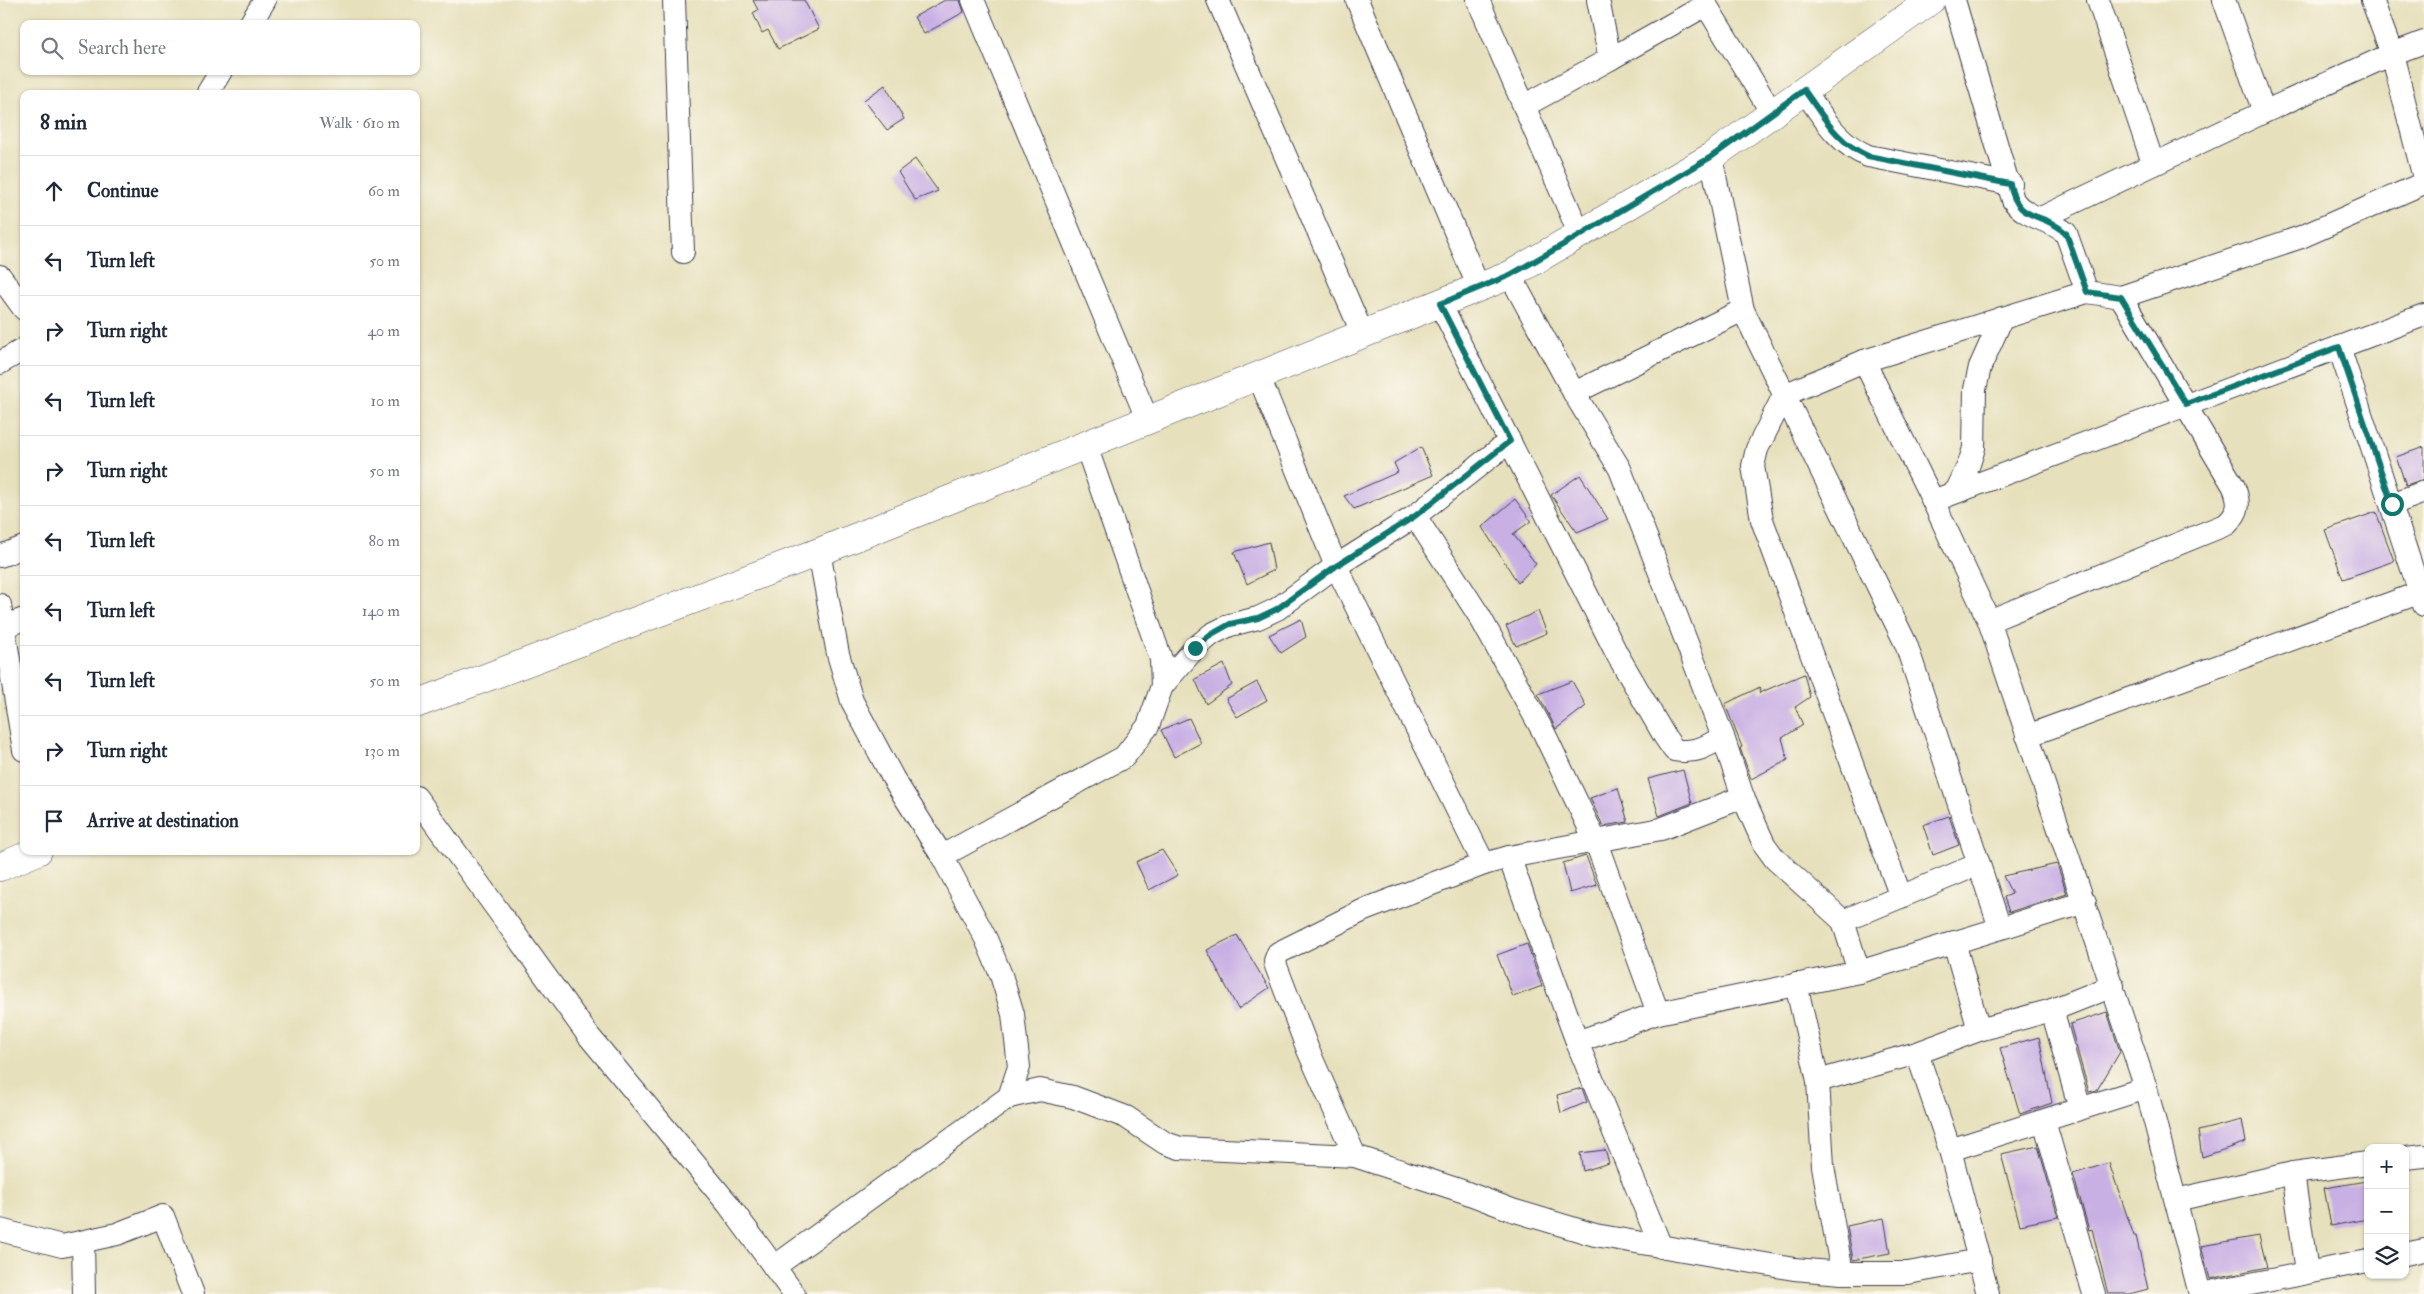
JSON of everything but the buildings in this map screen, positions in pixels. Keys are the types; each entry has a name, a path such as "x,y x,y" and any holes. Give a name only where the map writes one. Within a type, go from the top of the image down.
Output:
{"street":[{"path":"252,20 265,0"},
{"path":"674,0 684,252"},
{"path":"973,0 1148,421"},
{"path":"1357,0 1479,288"},
{"path":"1478,0 1580,235"},
{"path":"1598,0 1610,59"},
{"path":"1954,0 2014,200 2020,210 2040,218 2066,233 2087,292"},
{"path":"2098,0 2153,163"},
{"path":"2224,0 2264,112"},
{"path":"2372,0 2392,54 2424,178"},
{"path":"1221,1 1363,335"},
{"path":"1524,106 1610,59 1706,2 1772,113"},
{"path":"420,702 819,552 1510,275 1711,157 1924,2"},
{"path":"2040,218 2264,112 2392,54 2424,42"},
{"path":"209,90 219,75"},
{"path":"1804,90 1839,139 1851,149 1868,156 2010,184"},
{"path":"1711,157 1743,310 1906,644 2000,928"},
{"path":"1901,897 1760,510 1752,466 1758,449 1784,395 1864,361 2087,292 2121,297 2301,237 2424,183"},
{"path":"1510,275 1574,393 1620,469 1723,737 1743,797 1764,844 1775,859 1843,921 1859,972"},
{"path":"0,276 20,304"},
{"path":"1989,621 2227,524 2238,513 2239,501 2234,487 2121,297"},
{"path":"1440,304 1617,654 1674,750 1685,752 1700,750 1723,737"},
{"path":"1574,393 1743,310"},
{"path":"1933,501 2424,315"},
{"path":"1956,492 1974,448 1975,389 1980,367 2002,318"},
{"path":"2027,736 2423,596 2339,347"},
{"path":"0,363 20,351"},
{"path":"1864,361 1933,501 1989,621 2146,1088 2200,1294 2364,1262"},
{"path":"1259,377 1336,566 1484,864"},
{"path":"942,856 1124,757 1148,726 1162,686 1195,648 1212,634 1230,624 1258,618 1277,609 1336,566 1415,516 1510,441"},
{"path":"1086,446 1160,659 1162,686"},
{"path":"2392,504 2424,492"},
{"path":"1415,516 1480,617 1544,733 1596,842 1658,1013"},
{"path":"0,556 20,548"},
{"path":"819,552 838,654 852,701 893,778 942,856 986,939 1000,975 1013,1014 1019,1067 1009,1097"},
{"path":"20,618 2,616 7,695 20,737"},
{"path":"1356,1156 1308,1050 1276,966 1276,956 1278,953 1364,910 1484,864 1509,857 1661,829 1743,797"},
{"path":"420,803 588,1035 728,1204 794,1294"},
{"path":"0,868 29,855"},
{"path":"1509,857 1577,1042 1661,1247"},
{"path":"1843,921 1979,864"},
{"path":"1577,1042 1658,1013 1859,972 2085,902"},
{"path":"1954,942 1980,1030"},
{"path":"1796,984 1818,1081 1823,1166 1842,1273"},
{"path":"1818,1081 1917,1053 1980,1030 2052,1010 2113,986"},
{"path":"2052,1010 2080,1109"},
{"path":"1917,1053 1950,1150 1988,1294"},
{"path":"1019,1067 1040,1090"},
{"path":"1950,1150 2146,1088"},
{"path":"774,1267 1009,1097 1040,1090 1102,1106 1126,1116 1165,1143 1180,1148 1356,1156 1553,1223 1596,1235 1661,1247 1794,1270 1842,1273 1908,1273 1980,1260"},
{"path":"2044,1121 2094,1294"},
{"path":"2409,1158 2424,1156"},
{"path":"2176,1200 2293,1173 2364,1164"},
{"path":"2293,1173 2307,1272"},
{"path":"0,1230 62,1246 117,1234 163,1216 194,1294"},
{"path":"83,1242 84,1294"},
{"path":"2409,1253 2424,1250"}],"route":[{"path":"1195,648 1212,634 1230,624 1258,618 1277,609 1336,566 1415,516 1510,441 1440,304 1510,275 1580,235 1711,157 1804,90 1839,139 1851,149 1868,156 2010,184 2014,200 2020,210 2060,227 2066,233 2087,292 2121,297 2186,404 2339,347 2392,504"}]}
